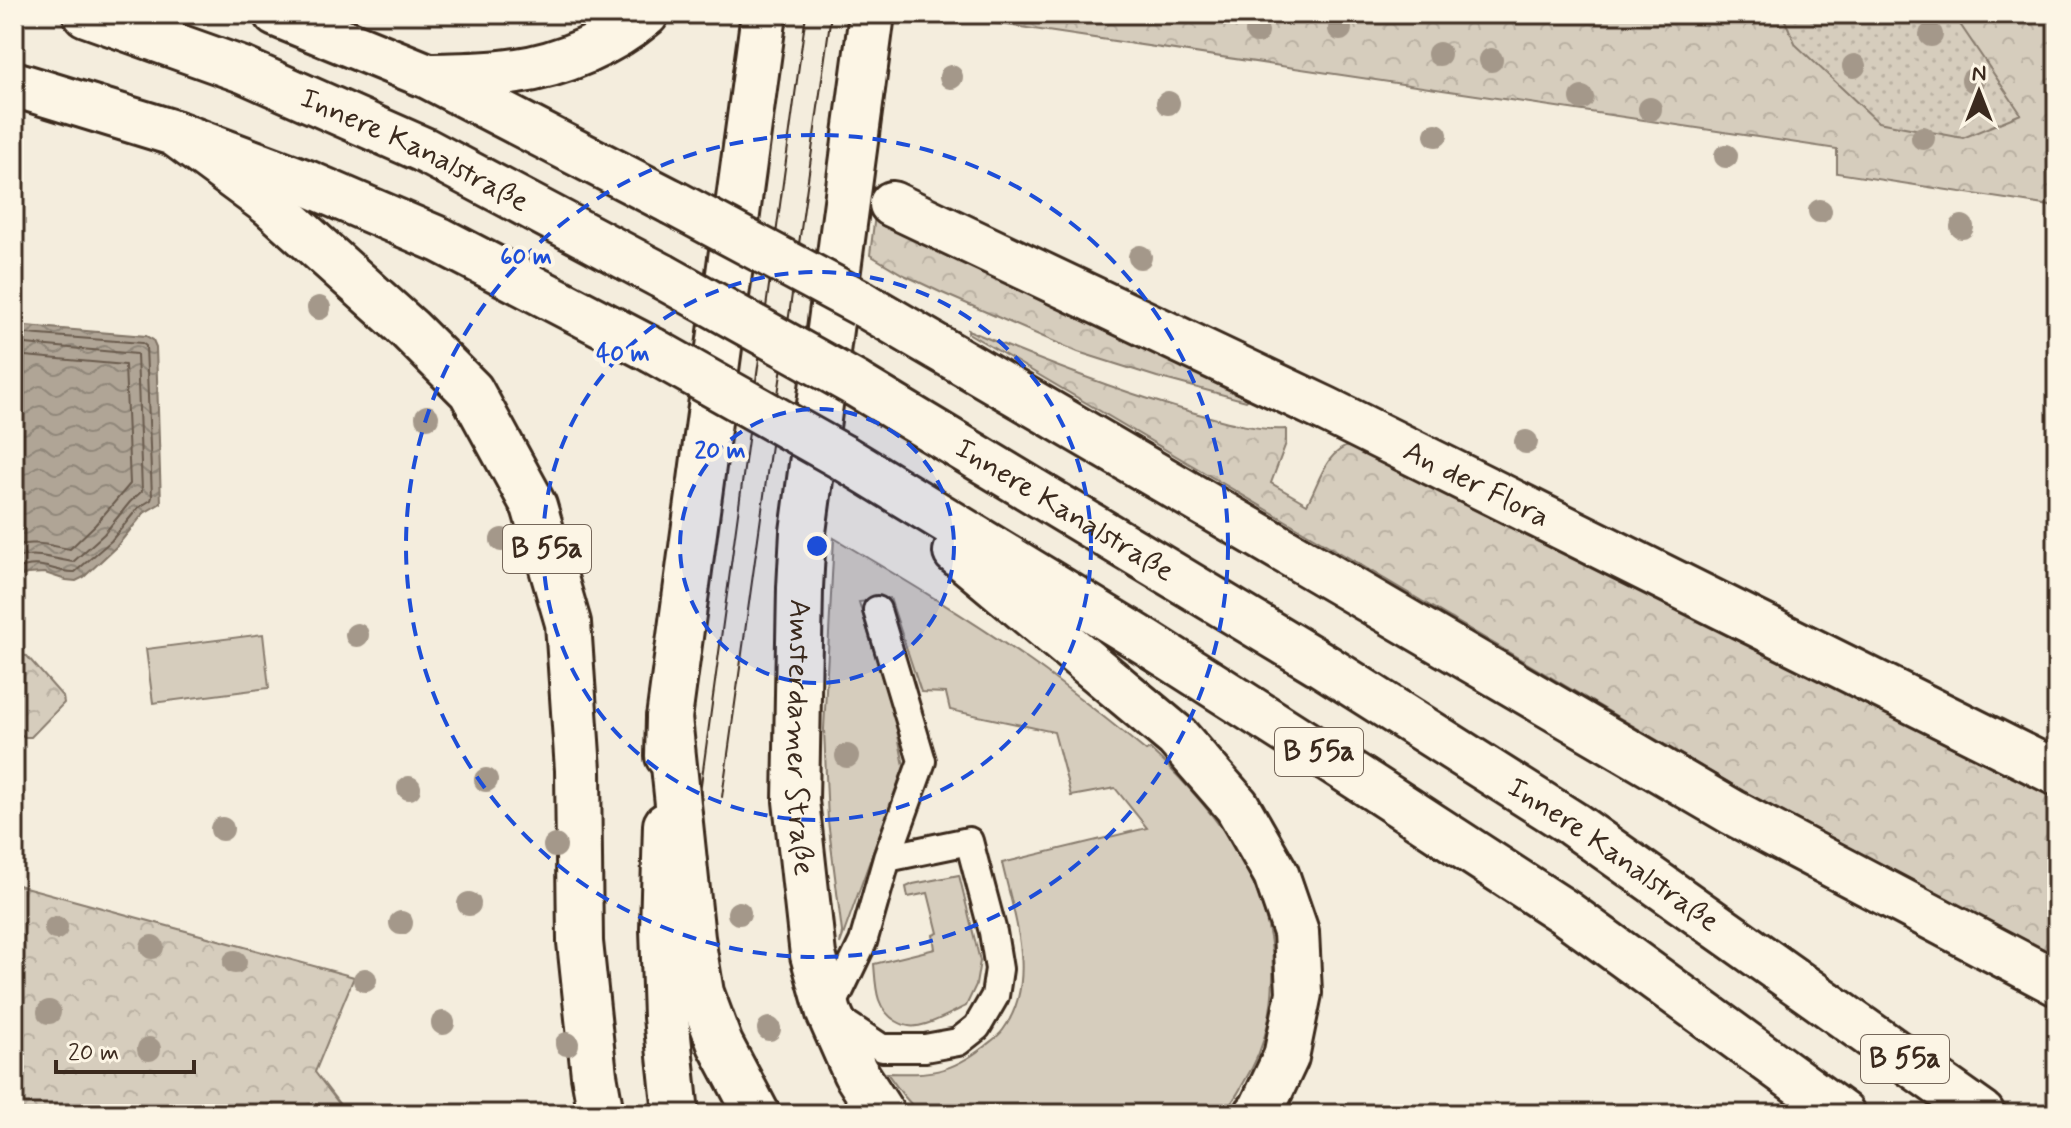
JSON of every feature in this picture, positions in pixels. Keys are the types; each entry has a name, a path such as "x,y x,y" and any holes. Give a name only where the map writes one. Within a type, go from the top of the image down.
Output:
{"main road":[{"name":"Innere Kanalstraße","path":"86,14 243,70 424,150 662,276 854,383 1319,663 1573,824 1982,1114"},
{"path":"276,14 428,76 863,304 1732,812 2057,983"},
{"path":"428,76 518,71 557,61 603,42 646,14"},
{"path":"676,1114 666,1017 663,929 669,718 764,14"},
{"name":"Amsterdamer Straße","path":"872,14 803,532 796,801 813,955 829,1013 855,1072 882,1114"},
{"name":"B 55a","path":"14,84 174,133 307,183 440,240 652,350 844,458 1146,642 1566,913 1842,1114"},
{"name":"B 55a","path":"174,133 270,204 409,329 471,391 534,506 568,623 578,770 580,942 601,1114"},
{"name":"An der Flora","path":"892,204 1327,410 2057,773"},
{"path":"844,458 1177,737 1237,806 1276,874 1296,932 1299,993 1286,1057 1257,1114"},
{"path":"669,718 692,938 701,993 720,1044 757,1114"}],"lane":[{"path":"877,610 922,761 887,858 863,942 829,1013 882,1048 925,1048 958,1042 977,1027 995,996 999,969 993,932 969,841 887,858"}],"green space":[{"path":"934,14 2057,14 2057,207 1837,173 1837,149"},
{"path":"1782,14 1953,14 2021,114 1963,138 1878,122 1796,45"},
{"path":"875,215 1253,395 1246,401 1078,352 902,274 870,255"},
{"path":"968,330 1080,375 1166,404 1240,425 1286,429 1286,443 1271,483 1307,504 1329,461 1342,448 1351,445 2057,796 2057,953 2050,953 1745,792 968,333"},
{"path":"834,538 1006,645 1146,751 1150,749 1197,797 1237,852 1253,881 1264,912 1271,945 1273,979 1270,1014 1261,1047 1252,1068 1222,1114 920,1114 887,1073 928,1072 961,1062 999,1034 1014,1011 1022,970 1017,926 1002,863 1147,828 1115,788 1071,796 1054,732 950,710 946,693 921,692 890,598 859,602 895,720 904,766 840,944 842,932 828,821 824,729"},
{"path":"263,634 269,688 153,703 146,649"},
{"path":"27,656 63,697 64,703 31,737 14,730 14,657"},
{"path":"959,875 980,961 976,985 966,1006 926,1024 903,1025 889,1016 880,1003 874,964 935,949 933,935 938,933 928,893 908,897 906,887"},
{"path":"14,884 354,977 315,1072 347,1114 14,1114"}],"water":[{"path":"14,325 146,336 153,340 156,347 161,503 144,513 117,546 76,581 45,573 27,574 14,579"}],"tram line":[{"path":"700,792 806,14"},
{"path":"722,797 831,14"}]}
